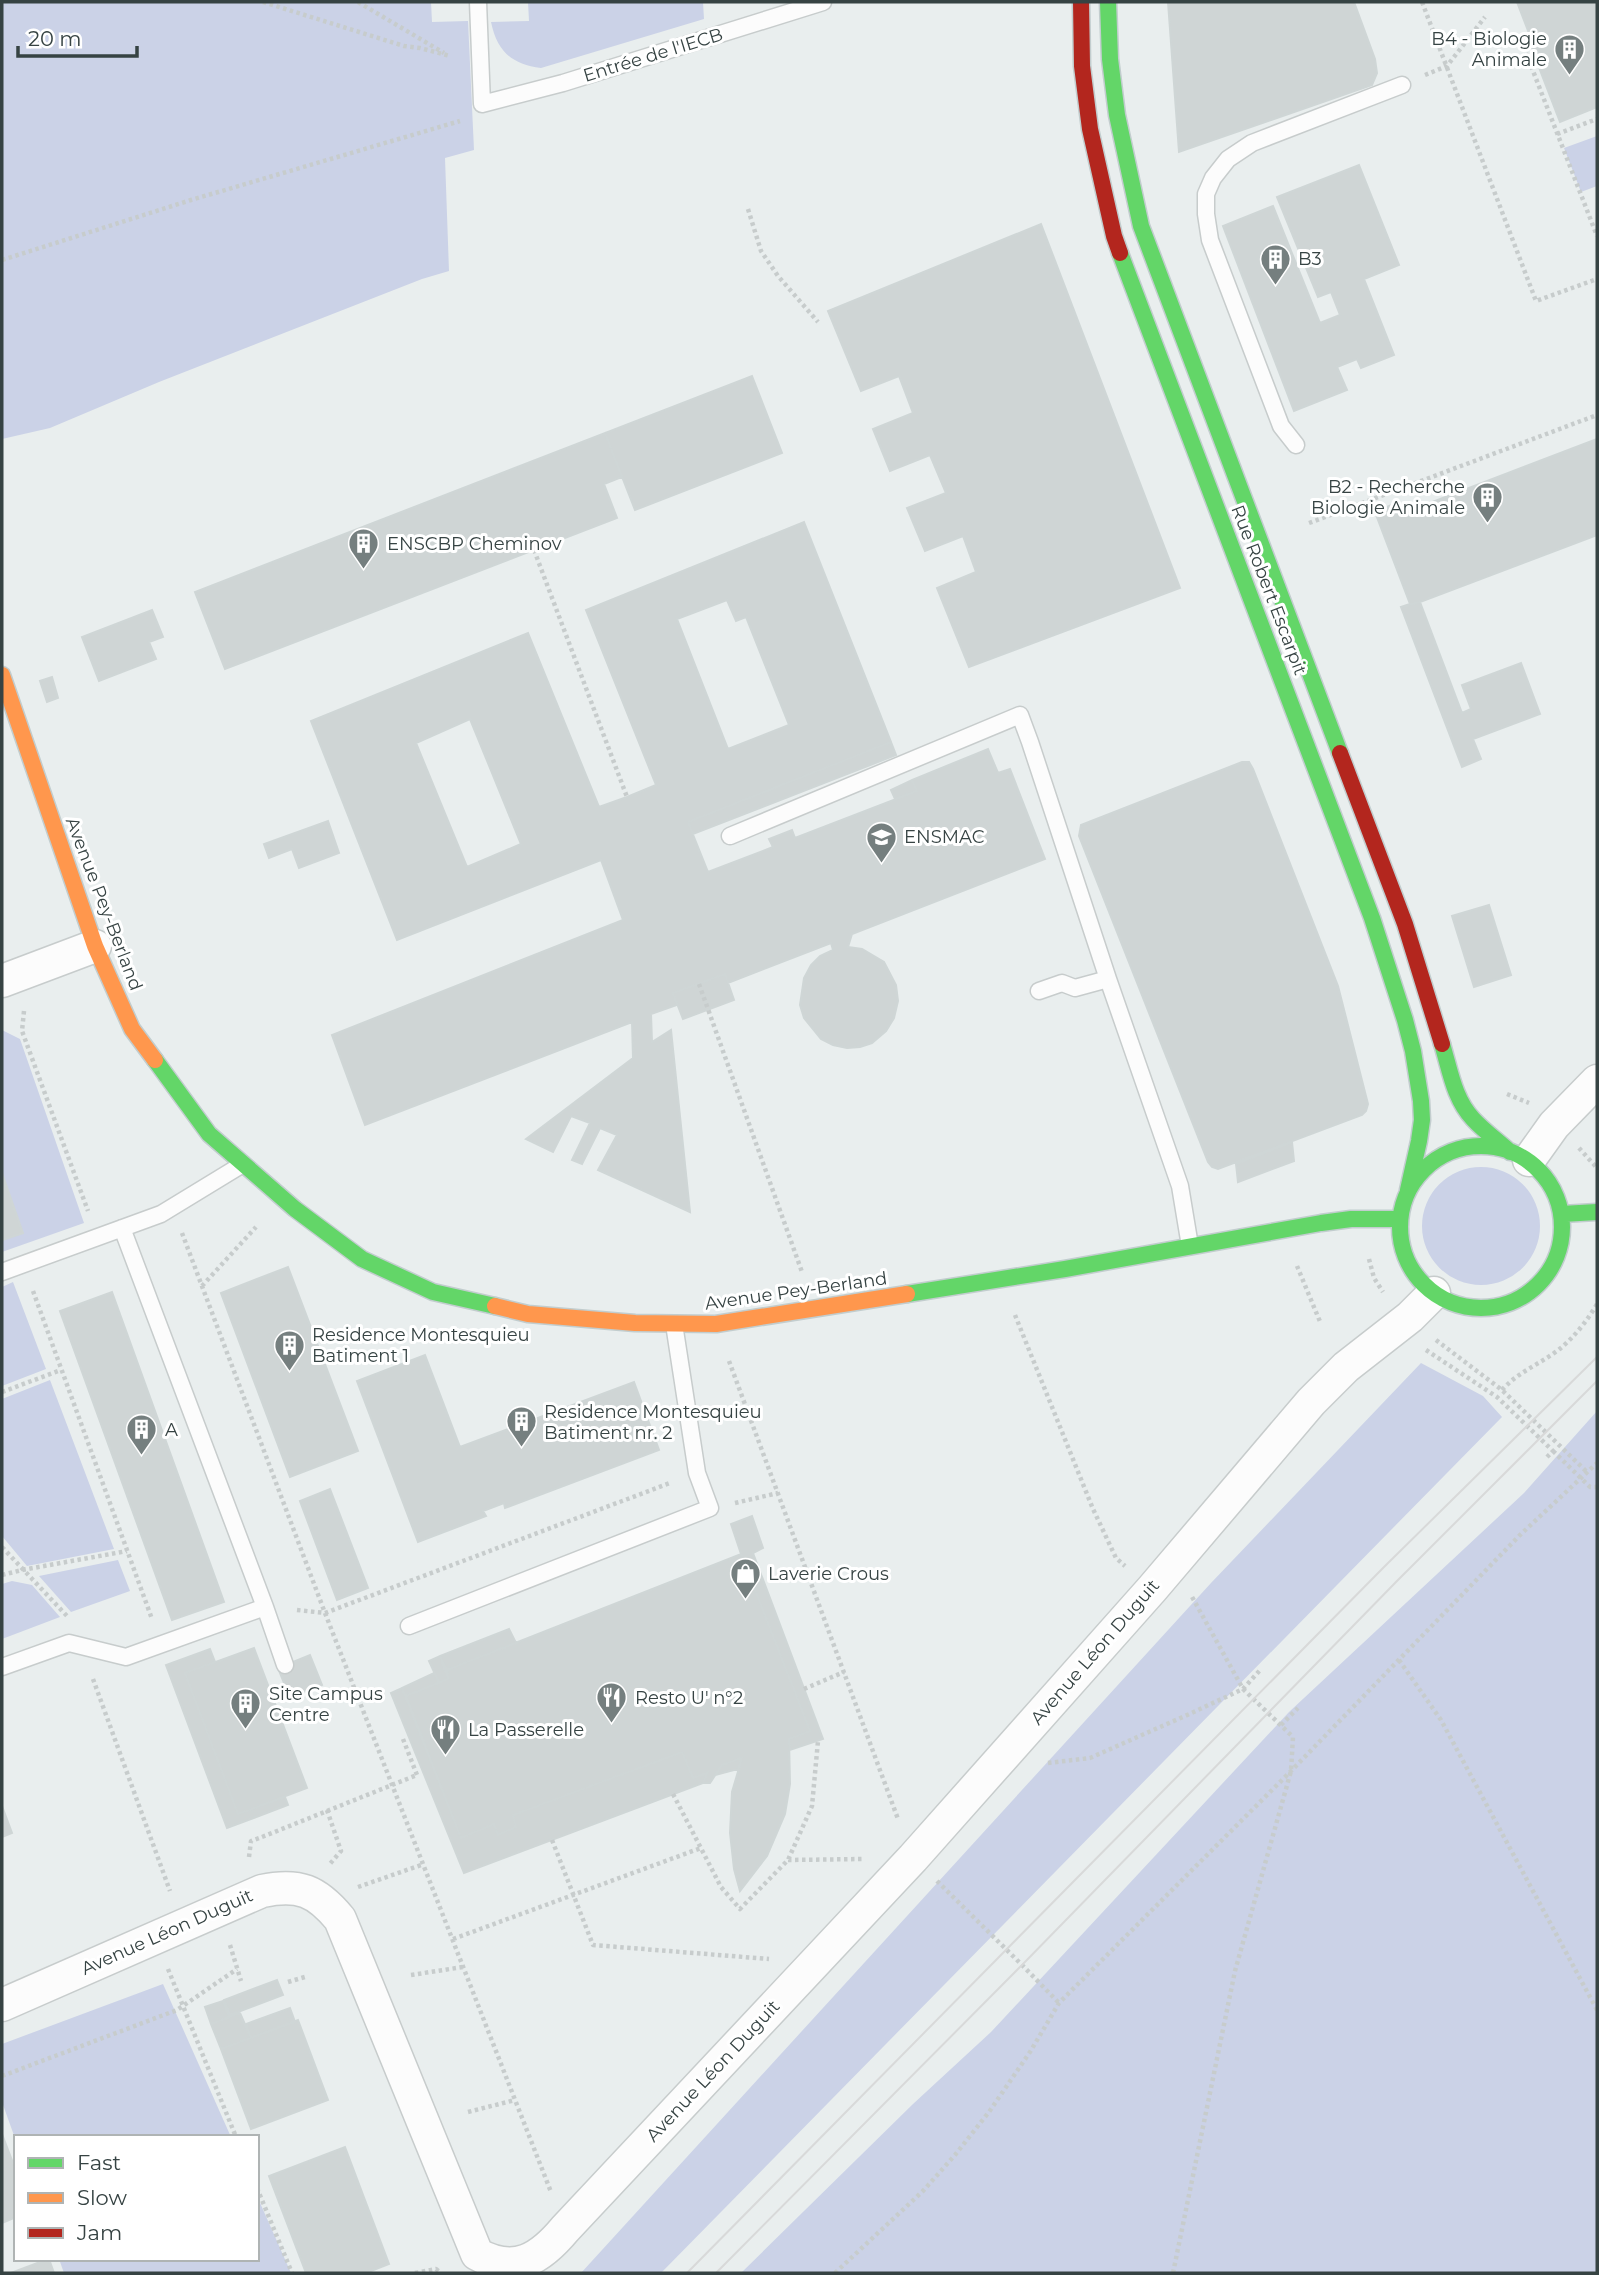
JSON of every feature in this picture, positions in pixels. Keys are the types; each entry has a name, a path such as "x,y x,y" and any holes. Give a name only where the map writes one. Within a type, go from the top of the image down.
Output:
{"street":[{"name":"Rue Robert Escarpit","path":"1082,2 1082,66 1090,129 1114,236 1372,918 1405,1020 1418,1083 1422,1120 1408,1191"},
{"name":"Rue Robert Escarpit","path":"1108,2 1110,61 1118,125 1141,226 1405,924 1455,1090 1473,1119 1520,1156"},
{"name":"Avenue Pey-Berland","path":"2,675 6,702 95,946 132,1030 209,1134 282,1198 362,1259 433,1292 528,1314 674,1324 716,1324 1000,1279 1283,1229 1351,1219 1399,1219"},
{"path":"15,976 95,946"},
{"path":"1520,1156 1555,1125 1597,1081"},
{"path":"1484,1145 1520,1156 1544,1175 1556,1193 1562,1214 1562,1242 1552,1267 1534,1289 1510,1303 1483,1308 1455,1304 1434,1293 1413,1272 1402,1248 1399,1219 1408,1191 1421,1171 1439,1156 1461,1148 1484,1145"},
{"path":"1562,1214 1597,1212"},
{"name":"Avenue Léon Duguit","path":"2,2005 271,1889 280,1887 307,1892 324,1899 340,1919 477,2254 488,2265 501,2270 524,2270 538,2260 815,1963 924,1869 1152,1589 1311,1402 1346,1367 1421,1308 1434,1293"}],"lane":[{"path":"478,2 482,104"},
{"name":"Entrée de l'IECB","path":"482,104 563,83 823,2"},
{"path":"1296,445 1281,426 1210,240 1206,194 1213,178 1228,159 1252,143 1402,85"},
{"path":"730,836 1020,715 1180,1186 1191,1246"},
{"path":"1039,991 1062,984 1075,988 1108,979"},
{"path":"2,1272 161,1214 243,1164"},
{"path":"122,1228 285,1665"},
{"path":"409,1626 710,1508 697,1473 674,1324"},
{"path":"2,1667 68,1643 126,1657 265,1607"}],"path":[{"path":"263,2 404,46 450,56"},
{"path":"358,2 450,56 480,69"},
{"path":"1422,2 1536,301 1597,279"},
{"path":"1402,85 1447,66 1485,17"},
{"path":"1521,40 1597,236"},
{"path":"2,260 191,200 464,119 482,104"},
{"path":"1557,134 1597,119"},
{"path":"748,209 761,251 778,276 818,322"},
{"path":"1309,523 1597,415"},
{"path":"534,550 627,797"},
{"path":"15,976 22,1031 98,1237"},
{"path":"699,984 816,1309"},
{"path":"202,1286 282,1198"},
{"path":"175,1206 179,1224 325,1613 565,2229"},
{"path":"1283,1229 1321,1324"},
{"path":"1368,1251 1374,1278 1384,1294"},
{"path":"23,1264 161,1644"},
{"path":"1000,1279 1116,1558 1152,1589"},
{"path":"1502,1390 1514,1377 1559,1350 1586,1321 1597,1304"},
{"path":"716,1324 844,1671 924,1869 1059,2003"},
{"path":"1439,1342 1502,1390 1587,1472"},
{"path":"1426,1350 1497,1398 1590,1487 1597,1487"},
{"path":"2,1392 61,1370"},
{"path":"1510,1420 1515,1415"},
{"path":"1547,1457 1553,1451"},
{"path":"835,2273 923,2191 955,2154 989,2112 1059,2003 1291,1771 1520,1535 1597,1463"},
{"path":"325,1613 662,1486"},
{"path":"710,1508 778,1493"},
{"path":"2,1547 66,1614 81,1646 173,1899"},
{"path":"2,1575 127,1551"},
{"path":"1173,2273 1235,1970 1291,1771 1293,1737 1243,1689 1193,1597"},
{"path":"1399,1660 1441,1720 1597,2011"},
{"path":"1038,1772 1047,1763 1090,1758 1243,1689 1261,1669"},
{"path":"804,1689 844,1671"},
{"path":"1281,1725 1298,1708"},
{"path":"262,1837 417,1775 402,1739"},
{"path":"673,1794 721,1887 740,1909 788,1860 812,1805 818,1741"},
{"path":"327,1810 341,1851"},
{"path":"552,1840 593,1945 815,1963"},
{"path":"453,1939 701,1848"},
{"path":"788,1860 943,1871"},
{"path":"324,1899 424,1864"},
{"path":"228,1937 241,1981"},
{"path":"149,1940 161,1951 235,2135"},
{"path":"411,1975 463,1967"},
{"path":"2,2076 183,2006 237,1969"},
{"path":"288,1982 308,1976"},
{"path":"468,2112 515,2100"},
{"path":"259,2193 292,2273"},
{"path":"415,2273 436,2269 441,2273"}],"shaded area":[{"path":"2,2 431,2 432,22 468,21 474,150 445,158 449,271 422,279 159,382 50,428 2,439"},
{"path":"528,2 703,2 704,19 541,68 521,63 507,54 497,41 491,22 529,21"},
{"path":"1597,136 1597,186 1581,192 1564,148"},
{"path":"2,1030 20,1039 84,1223 2,1252 2,1240 23,1233 2,1173"},
{"path":"1481,1167 1504,1171 1523,1184 1536,1203 1540,1226 1536,1249 1523,1268 1504,1281 1481,1285 1458,1281 1439,1268 1426,1249 1422,1226 1426,1203 1439,1184 1458,1171"},
{"path":"13,1282 46,1369 2,1386 2,1287"},
{"path":"1421,1363 1483,1396 1502,1417 661,2273 581,2273 1211,1583"},
{"path":"50,1380 114,1549 27,1566 2,1536 2,1399"},
{"path":"1597,1411 1597,2273 741,2273 913,2104 991,2032 1289,1712 1524,1493"},
{"path":"118,1560 130,1591 71,1612 39,1576"},
{"path":"12,1581 32,1585 60,1617 2,1639 2,1584"},
{"path":"163,1984 230,2135 14,2135 2,2102 2,2044"},
{"path":"259,2201 291,2273 64,2273 60,2261 259,2261"}],"building":[{"path":"1168,2 1354,2 1375,59 1377,73 1372,85 1179,152"},
{"name":"B4 - Biologie Animale","path":"1517,2 1597,2 1597,107 1560,122"},
{"name":"B3","path":"1359,165 1399,265 1364,279 1394,355 1361,368 1357,359 1337,367 1347,390 1294,411 1223,226 1273,206 1320,323 1340,315 1331,292 1318,297 1277,197"},
{"path":"1041,224 1180,588 969,667 937,588 976,572 963,536 925,551 907,508 946,493 930,455 890,471 873,429 913,413 899,376 861,391 828,311"},
{"path":"752,376 782,453 635,510 605,433"},
{"name":"ENSCBP Cheminov","path":"605,433 622,477 604,484 617,518 225,669 195,592"},
{"name":"B2 - Recherche Biologie Animale","path":"1597,439 1597,535 1420,602 1401,607 1410,604 1375,512 1396,503 1401,514"},
{"name":"ENSMAC","path":"804,522 891,742 688,822 708,872 773,847 769,839 792,830 795,838 917,791 912,780 988,749 998,773 1010,769 1045,859 852,934 848,947 862,949 884,962 896,985 898,1001 894,1018 886,1031 872,1043 847,1048 833,1045 821,1039 804,1018 800,1005 804,978 820,956 833,950 831,943 728,983 725,974 673,993 677,1005 651,1014 652,1042 671,1030 690,1212 598,1170 617,1135 600,1128 582,1164 572,1160 590,1123 571,1116 553,1152 526,1139 633,1058 632,1022 365,1125 332,1035 623,920 601,860 397,940 311,721 528,633 599,807 627,797 656,785 586,610","holes":["727,600 736,621 746,617 789,725 728,749 677,619","470,719 521,844 467,867 416,743"]},
{"path":"1420,602 1462,713 1471,709 1462,685 1521,663 1540,714 1473,739 1481,759 1462,767 1401,607"},
{"path":"152,610 163,637 149,642 156,659 99,681 82,637"},
{"path":"52,677 58,698 47,702 40,681"},
{"path":"891,742 896,755 693,834 688,822"},
{"path":"1242,762 1249,762 1253,769 1338,986 1368,1104 1362,1115 1218,1169 1208,1162 1079,836 1081,825"},
{"path":"912,780 917,791 895,799 891,790"},
{"path":"328,821 339,853 299,868 292,849 269,858 264,844"},
{"path":"1489,905 1511,975 1474,987 1452,916"},
{"path":"725,974 734,1000 683,1019 673,993"},
{"path":"1292,1142 1294,1161 1238,1182 1236,1164"},
{"path":"2,1173 23,1233 2,1240"},
{"name":"Residence Montesquieu Batiment 1","path":"288,1267 358,1451 290,1477 221,1293"},
{"name":"A","path":"112,1292 224,1602 172,1620 60,1311"},
{"name":"Residence Montesquieu Batiment nr. 2","path":"425,1355 460,1447 634,1382 659,1450 505,1508 504,1503 483,1511 486,1516 418,1542 357,1381"},
{"path":"330,1489 368,1588 337,1600 300,1501"},
{"path":"752,1516 763,1548 753,1553 823,1739 790,1750 789,1739 810,1731 731,1524"},
{"name":"Resto U' n°2","path":"741,1554 810,1731 789,1739 790,1784 785,1814 767,1856 740,1891 734,1869 730,1833 732,1792 742,1758 722,1765 710,1783 703,1783 707,1773 693,1778 682,1752 513,1815 516,1827 498,1835 494,1824 461,1838 406,1696 448,1679 447,1670"},
{"path":"509,1629 516,1643 447,1670 440,1656"},
{"name":"Site Campus Centre","path":"254,1648 307,1788 238,1814 185,1673"},
{"path":"210,1649 215,1662 185,1673 238,1814 285,1797 288,1805 227,1828 166,1665"},
{"path":"310,1655 322,1685 290,1698 278,1668"},
{"path":"440,1656 448,1679 439,1683 429,1661"},
{"path":"434,1673 439,1683 406,1696 402,1688"},
{"path":"402,1688 461,1838 494,1824 498,1835 516,1827 513,1815 682,1752 693,1778 707,1773 703,1783 464,1873 391,1693"},
{"path":"742,1758 738,1769 715,1775 722,1765"},
{"path":"2,1806 12,1833 2,1837"},
{"path":"277,1980 283,1995 230,2015 224,2000"},
{"path":"223,2001 229,2017 211,2024 205,2007"},
{"path":"290,2008 295,2022 251,2038 246,2024"},
{"path":"240,2013 251,2038 221,2049 211,2024"},
{"path":"298,2020 328,2100 251,2129 221,2049"},
{"path":"2,2134 14,2166 14,2218 2,2223"},
{"path":"345,2147 389,2264 366,2273 306,2273 269,2176"},
{"path":"50,2261 54,2273 11,2273"}],"tram line":[{"path":"687,2273 1384,1567 1597,1357"},
{"path":"716,2273 1597,1381"}],"traffic: fast":[{"path":"1108,2 1110,59 1117,115 1141,226 1340,753"},
{"path":"1120,253 1372,918 1405,1020 1413,1051 1422,1120 1408,1190"},
{"path":"1442,1044 1461,1102 1473,1119 1510,1152"},
{"path":"155,1060 209,1134 295,1209 362,1259 433,1292 495,1306"},
{"path":"1481,1146 1512,1152 1538,1170 1556,1196 1562,1227 1556,1258 1538,1284 1512,1302 1481,1308 1450,1302 1424,1284 1406,1258 1400,1227 1406,1196 1424,1170 1450,1152 1481,1146"},
{"path":"1562,1214 1597,1212"},
{"path":"907,1294 1321,1223 1351,1219 1399,1219"}],"traffic: slow":[{"path":"2,675 95,946 132,1029 155,1060"},
{"path":"495,1306 528,1314 635,1323 716,1324 907,1294"}],"traffic: jam":[{"path":"1081,2 1082,66 1090,129 1120,253"},
{"path":"1340,753 1405,924 1442,1044"}],"place":[{"name":"B4 - Biologie Animale","path":"1570,76"},
{"name":"B3","path":"1275,286"},
{"name":"B2 - Recherche Biologie Animale","path":"1488,524"},
{"name":"ENSCBP Cheminov","path":"364,571"},
{"name":"ENSMAC","path":"881,864"},
{"name":"Residence Montesquieu Batiment 1","path":"289,1372"},
{"name":"Residence Montesquieu Batiment nr. 2","path":"521,1449"},
{"name":"A","path":"142,1457"},
{"name":"Laverie Crous","path":"745,1601"},
{"name":"Resto U' n°2","path":"612,1725"},
{"name":"Site Campus Centre","path":"246,1731"},
{"name":"La Passerelle","path":"445,1757"}]}
